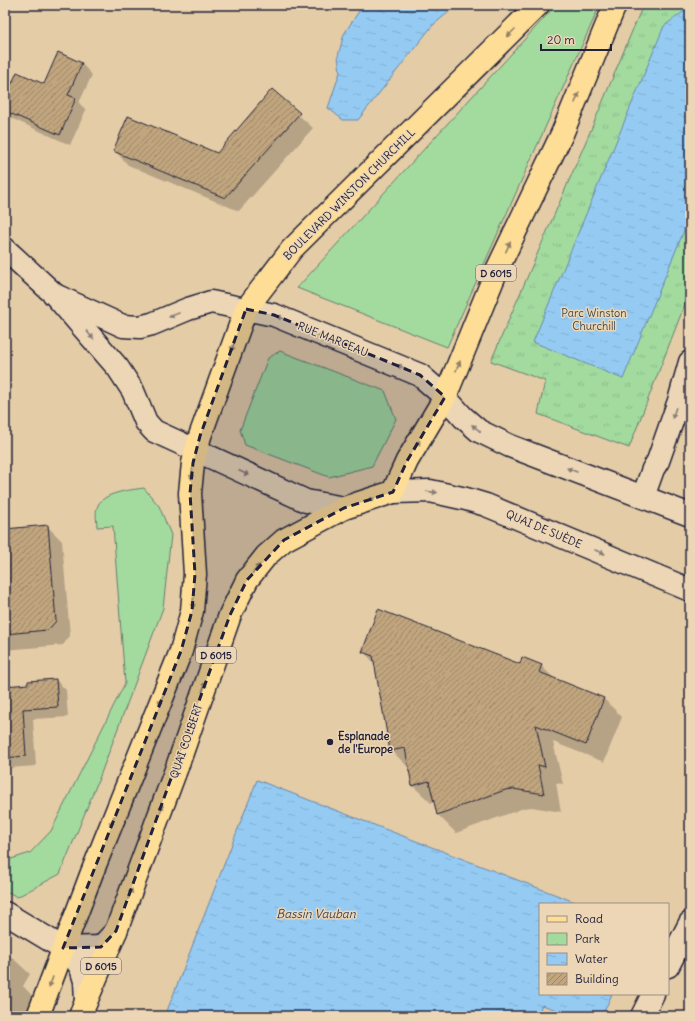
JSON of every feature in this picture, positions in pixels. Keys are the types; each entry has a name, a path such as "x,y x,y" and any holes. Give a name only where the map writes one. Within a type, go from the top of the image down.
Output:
{"main road":[{"name":"BOULEVARD WINSTON CHURCHILL","path":"63,948 90,875 181,651 192,611 196,574 190,493 193,464 200,436 246,309 292,250 538,5"},
{"name":"D 6015","path":"393,492 407,461 445,397 496,272 562,134 615,5"},
{"path":"5,249 55,295 118,368 133,391 146,422 154,431 306,501 344,508 393,492"},
{"name":"RUE MARCEAU","path":"55,295 123,326 140,327 152,324 188,309 211,302 274,315 420,375 445,397"},
{"path":"643,497 653,469 658,461 690,362"},
{"path":"445,397 463,417 479,431 510,446 690,515"},
{"name":"QUAI DE SUÈDE","path":"393,492 430,491 486,505 690,590"},
{"name":"QUAI COLBERT","path":"83,1009 116,931 177,767 230,615 247,580 266,556 284,540 344,508"},
{"path":"5,913 63,948 74,957 81,968 85,981 83,1009"},
{"path":"669,964 690,923"},
{"path":"63,948 101,947 116,931"},
{"name":"D 6015","path":"38,1016 63,948"},
{"path":"642,1016 652,995"}],"highlighted area":[{"path":"246,309 274,315 420,375 445,397 407,461 393,492 344,508 284,540 247,580 230,615 116,931 101,947 63,948 181,651 192,611 195,574 190,493 193,463 200,436"}],"green space":[{"path":"556,5 600,5 447,347 297,288"},
{"name":"Parc Winston Churchill","path":"643,5 690,5 690,291 629,448 538,414 545,381 491,361"},
{"path":"280,351 385,391 396,419 372,466 329,477 245,445 240,430 268,358"},
{"path":"144,488 159,506 171,535 163,608 100,776 60,874 17,897 5,890 5,861 30,853 51,831 125,683 113,526 97,527 96,512 104,498 110,495"}],"water":[{"path":"363,5 457,5 432,26 358,120 343,120 328,108 340,72 338,56 344,34"},
{"path":"690,7 690,216 623,379 533,342 664,26"},
{"name":"Bassin Vauban","path":"257,780 577,903 539,903 539,995 612,995 602,1016 575,1016 542,1005 537,1016 165,1016"}],"building":[{"path":"58,52 82,63 68,95 76,98 60,135 5,111 5,99 17,72 44,84"},
{"path":"272,89 300,113 225,198 113,151 128,116 217,153"},
{"path":"48,525 56,621 48,630 5,634 5,529"},
{"path":"378,609 520,664 522,657 542,665 539,672 604,698 586,745 536,725 545,767 538,765 544,794 513,789 505,790 437,815 429,781 412,786 405,748 390,751 373,656 362,652"},
{"path":"56,679 58,707 23,709 26,756 5,758 5,686 28,684 28,681"}],"place":[{"name":"Esplanade de l'Europe","path":"330,742"}]}
